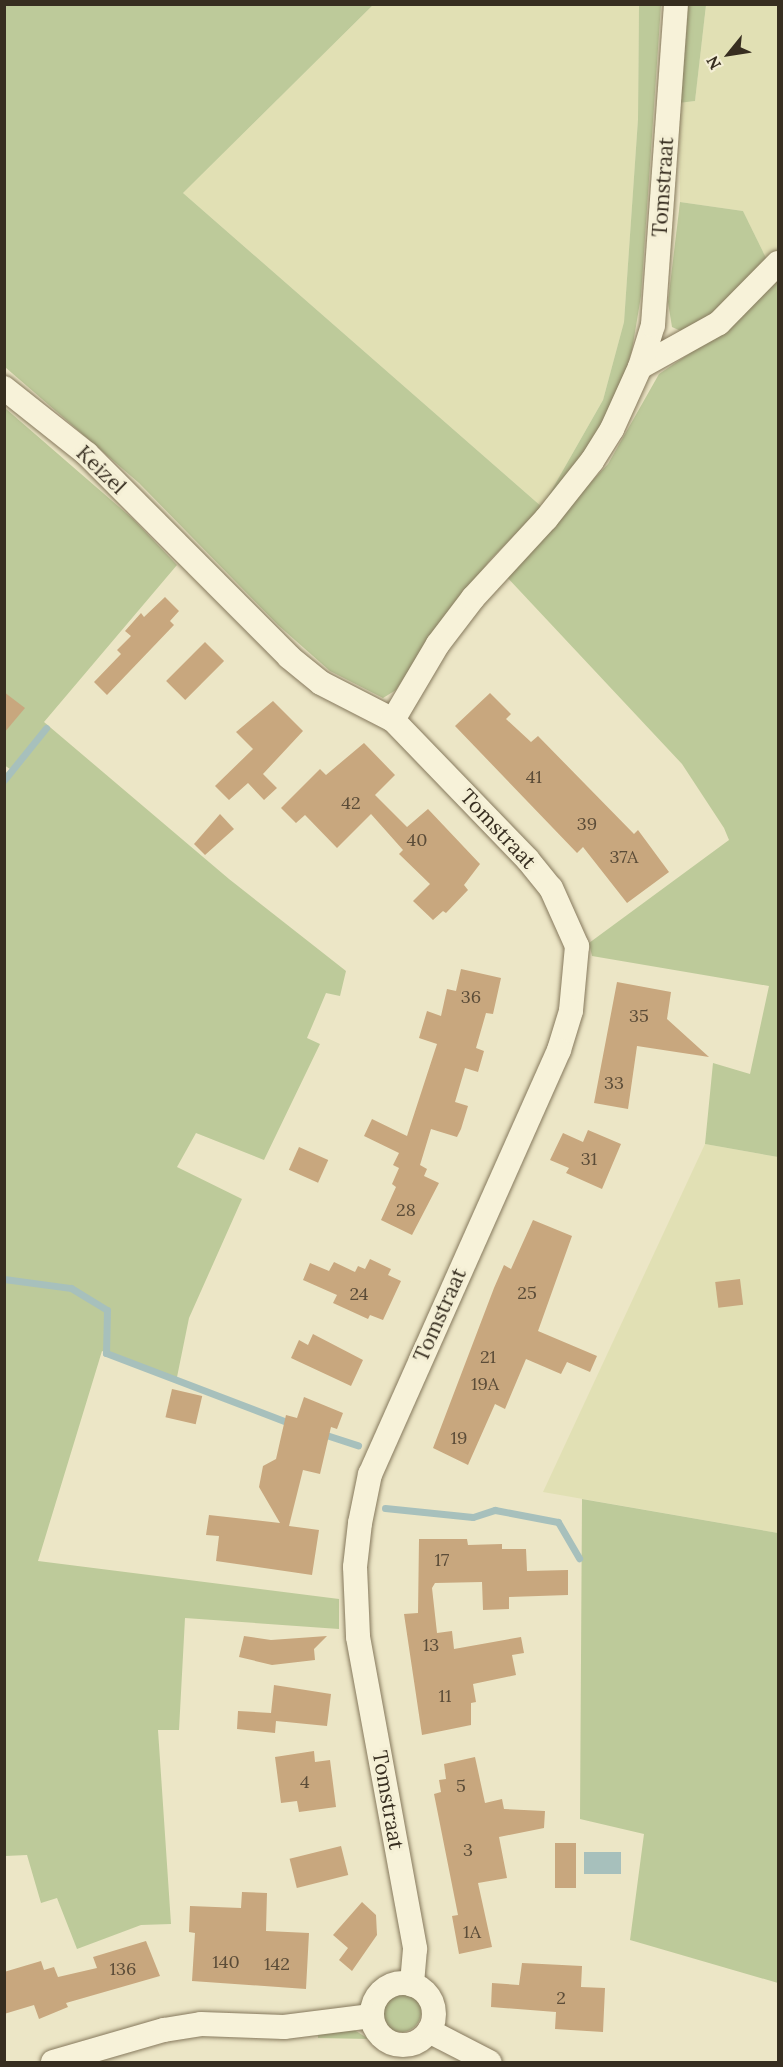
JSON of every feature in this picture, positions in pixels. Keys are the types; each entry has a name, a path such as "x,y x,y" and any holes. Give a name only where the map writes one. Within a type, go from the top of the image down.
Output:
{"street":[{"name":"Tomstraat","path":"393,720 438,644 473,598 546,519 592,461 640,367 653,325 676,4"},
{"path":"640,367 719,323 778,263"},
{"name":"Keizel","path":"4,388 87,454 190,560"},
{"name":"Tomstraat","path":"190,560 289,657 321,683 393,720 528,860 551,888 577,946 571,1011 559,1050 370,1474 360,1523 355,1567 358,1637 415,1949 412,1985"},
{"path":"396,1984 412,1985 432,2004 433,2021 429,2031 414,2044 399,2045 377,2031 371,2016 381,1992 396,1984"},
{"path":"53,2062 192,2026 284,2027 371,2016"},
{"path":"429,2031 489,2062"}],"green space":[{"path":"4,5 373,5 183,193 542,507 491,559 436,628 396,690 383,698 330,671 278,625 139,483 5,367"},
{"path":"373,5 639,5 638,119 624,322 603,400 542,507 183,193"},
{"path":"639,5 661,5 641,296 632,350 619,393 599,435 542,507 603,400 624,322 638,119"},
{"path":"685,5 706,5 695,101 679,103"},
{"path":"706,5 778,5 778,251 768,262 743,211 680,202 679,103 695,101"},
{"path":"680,202 743,211 768,262 721,311 683,332 672,327 668,302"},
{"path":"778,274 778,1157 705,1144 713,1063 750,1074 769,986 592,956 589,943 729,840 724,828 682,764 504,574 608,464 659,374 723,331"},
{"path":"5,408 133,519 177,565 44,722 229,879 346,971 340,996 326,993 307,1038 320,1044 264,1160 196,1133 177,1167 242,1199 189,1318 176,1382 102,1351 38,1561 339,1599 339,1629 185,1618 179,1730 158,1730 171,1924 141,1925 77,1949 57,1898 41,1903 27,1855 5,1856 4,775 10,769 4,765"},
{"path":"705,1144 778,1157 778,1533 543,1492"},
{"path":"582,1499 778,1533 778,1983 630,1940 644,1834 580,1819"},
{"path":"401,1992 415,1998 421,2012 415,2026 401,2032 387,2026 381,2012 387,1998"},
{"path":"351,2028 369,2039 318,2038 318,2032"}],"water":[{"path":"584,1852 621,1852 621,1874 584,1874"}],"building":[{"path":"165,597 179,611 170,621 174,625 107,695 94,682 121,654 117,650 131,636 125,631 141,613 144,617"},
{"path":"205,642 224,661 185,700 166,681"},
{"path":"4,692 25,708 4,733"},
{"path":"490,693 511,714 506,719 531,742 538,736 634,834 638,830 669,872 627,903 583,847 577,853 455,726"},
{"path":"273,701 303,731 263,774 277,788 264,800 248,783 229,800 215,786 253,749 236,732"},
{"path":"364,743 395,775 375,795 407,827 428,809 480,864 464,885 468,890 446,913 443,911 433,920 413,901 430,884 399,854 403,850 371,814 337,848 305,815 296,823 281,808 320,769 326,775"},
{"path":"220,814 234,829 205,855 194,844"},
{"path":"461,969 501,978 493,1014 486,1013 476,1048 484,1051 478,1072 465,1068 455,1102 468,1106 461,1129 457,1137 431,1129 420,1165 427,1169 424,1176 439,1183 412,1235 381,1220 396,1187 392,1184 399,1168 393,1165 399,1153 364,1136 372,1119 407,1136 437,1044 419,1038 427,1011 441,1016 447,989 456,991"},
{"path":"617,982 671,992 667,1019 709,1057 637,1046 628,1109 594,1103"},
{"path":"588,1130 621,1144 602,1189 566,1173 569,1168 550,1160 563,1133 583,1142"},
{"path":"299,1147 328,1160 318,1183 289,1170"},
{"path":"533,1220 572,1236 538,1331 597,1356 590,1372 567,1362 561,1374 526,1359 505,1409 495,1404 468,1465 433,1448 504,1265 511,1269"},
{"path":"370,1259 391,1269 388,1275 401,1281 383,1320 370,1315 368,1319 333,1303 337,1295 303,1280 310,1263 329,1271 334,1262 355,1272 358,1266 365,1269"},
{"path":"740,1279 743,1305 718,1308 715,1282"},
{"path":"313,1334 363,1360 351,1386 291,1358 299,1340 308,1345"},
{"path":"172,1389 202,1396 196,1424 165,1417"},
{"path":"304,1397 343,1413 337,1429 331,1427 320,1474 303,1470 289,1526 319,1530 312,1575 216,1561 219,1536 206,1535 209,1515 280,1523 259,1487 263,1466 276,1459 286,1415 297,1418"},
{"path":"419,1539 467,1539 468,1545 502,1544 502,1549 526,1549 527,1571 568,1570 568,1595 509,1597 509,1609 483,1610 482,1582 435,1583 432,1588 437,1633 452,1631 454,1649 521,1637 524,1653 512,1655 516,1675 473,1684 476,1702 471,1703 471,1725 422,1735 404,1614 418,1613"},
{"path":"244,1636 271,1640 327,1636 314,1649 315,1660 272,1665 239,1657"},
{"path":"274,1685 331,1694 327,1726 276,1721 275,1733 237,1729 238,1711 271,1713"},
{"path":"314,1751 315,1762 330,1760 336,1807 299,1812 297,1801 281,1803 275,1757"},
{"path":"475,1757 485,1803 502,1799 504,1809 545,1811 544,1828 499,1837 507,1878 478,1883 492,1947 459,1954 452,1916 458,1915 434,1794 441,1792 439,1780 446,1779 444,1764"},
{"path":"555,1843 576,1843 576,1888 555,1888"},
{"path":"341,1846 348,1875 297,1888 290,1859"},
{"path":"242,1892 267,1893 266,1931 309,1933 306,1989 192,1981 195,1933 189,1932 190,1906 241,1908"},
{"path":"362,1902 376,1915 377,1935 352,1971 339,1960 348,1948 333,1935"},
{"path":"146,1941 160,1976 66,2003 68,2007 39,2019 34,2005 4,2014 4,1972 41,1961 44,1970 54,1967 58,1977 97,1968 93,1957"},
{"path":"522,1963 582,1966 581,1987 605,1988 603,2032 555,2029 556,2012 491,2007 492,1983 519,1985"}],"waterway":[{"path":"4,780 46,728"},
{"path":"4,1279 71,1288 107,1310 106,1353 292,1424"},
{"path":"320,1433 358,1445"},
{"path":"385,1508 473,1517 495,1510 558,1522 579,1558"}]}
